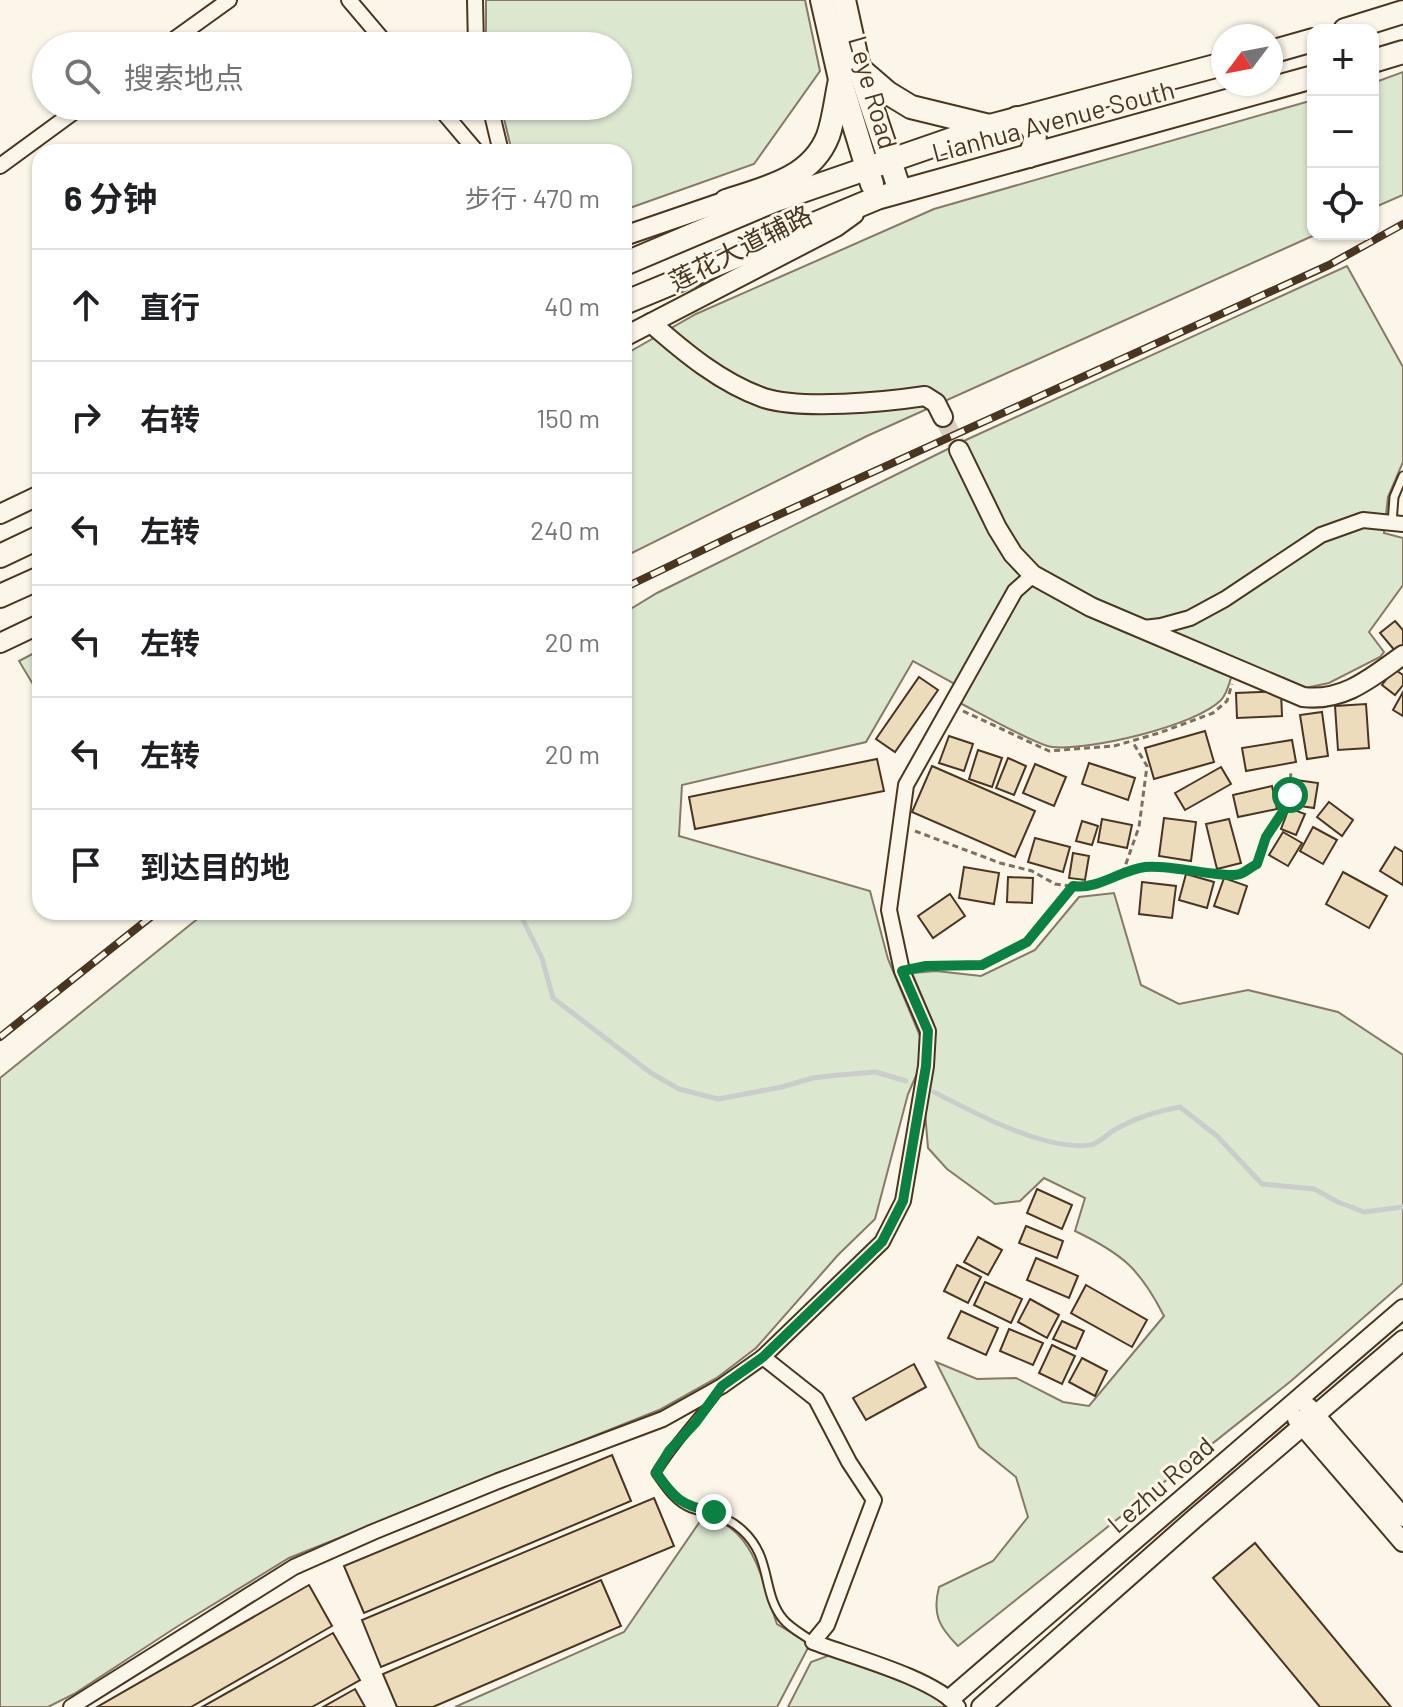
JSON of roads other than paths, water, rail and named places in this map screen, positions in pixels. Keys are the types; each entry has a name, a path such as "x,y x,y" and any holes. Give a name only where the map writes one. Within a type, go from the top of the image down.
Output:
{"main road":[{"name":"Leye Road","path":"822,0 900,191"},
{"name":"Leye Road","path":"844,0 850,74 867,170 877,198"},
{"path":"1364,24 1403,12"},
{"path":"1283,49 1307,42"},
{"path":"1379,59 1403,52"},
{"name":"Lianhua Avenue South","path":"773,201 990,126 1211,67"},
{"path":"726,201 788,178 808,165 827,137 850,74 911,107 990,126"},
{"name":"Lianhua Avenue South","path":"632,300 877,198 1307,79"},
{"path":"1066,105 1059,115 1060,129 1078,142"},
{"path":"1017,118 1033,129 1036,137 1029,156"},
{"path":"726,201 773,201"},
{"path":"632,261 773,201"},
{"path":"0,556 32,541"},
{"path":"0,596 32,582"}],"street":[{"path":"184,32 229,0"},
{"path":"349,0 376,32"},
{"path":"475,0 476,32"},
{"path":"0,166 63,120"},
{"path":"450,120 470,144"},
{"path":"493,120 499,144"},
{"name":"莲花大道辅路","path":"632,333 836,227 877,198"},
{"name":"莲花大道辅路","path":"632,233 726,201"},
{"path":"651,323 705,367 766,398 804,404 925,396 936,403 943,417"},
{"path":"959,450 1013,554 1033,575 1091,607 1303,697 1320,699 1348,692 1403,655"},
{"path":"0,514 32,499"},
{"path":"1139,629 1190,618 1214,606 1321,535 1363,520 1398,524"},
{"path":"71,1707 294,1567 498,1481 663,1419 722,1386 763,1357 882,1242 903,1201 926,1066 928,1031 902,971 889,910 906,785 1015,591 1033,575"},
{"path":"0,643 32,628"},
{"name":"Lezhu Road","path":"955,1703 1403,1309"},
{"name":"Lezhu Road","path":"981,1707 1403,1340"},
{"path":"763,1357 816,1399 849,1462 874,1500 827,1625 813,1642 897,1673 955,1703"},
{"path":"1294,1403 1403,1517"},
{"path":"1309,1420 1403,1542"}],"lane":[{"path":"1398,524 1394,497 1403,476"},
{"path":"722,1386 696,1422 669,1451 656,1473 672,1496 690,1508 714,1512 742,1529 762,1555 772,1596 783,1620 813,1642"}],"waterway":[{"path":"523,920 542,958 553,998 651,1073 679,1089 718,1099 838,1075 876,1072 906,1081"},
{"path":"934,1092 1010,1129 1072,1145 1093,1144 1132,1121 1180,1107 1217,1136 1262,1184 1314,1189 1364,1212 1403,1207"}],"tunnel":[{"path":"943,417 959,450"}],"railway":[{"path":"632,584 1329,265 1403,224"},
{"path":"0,1037 147,920"}]}
